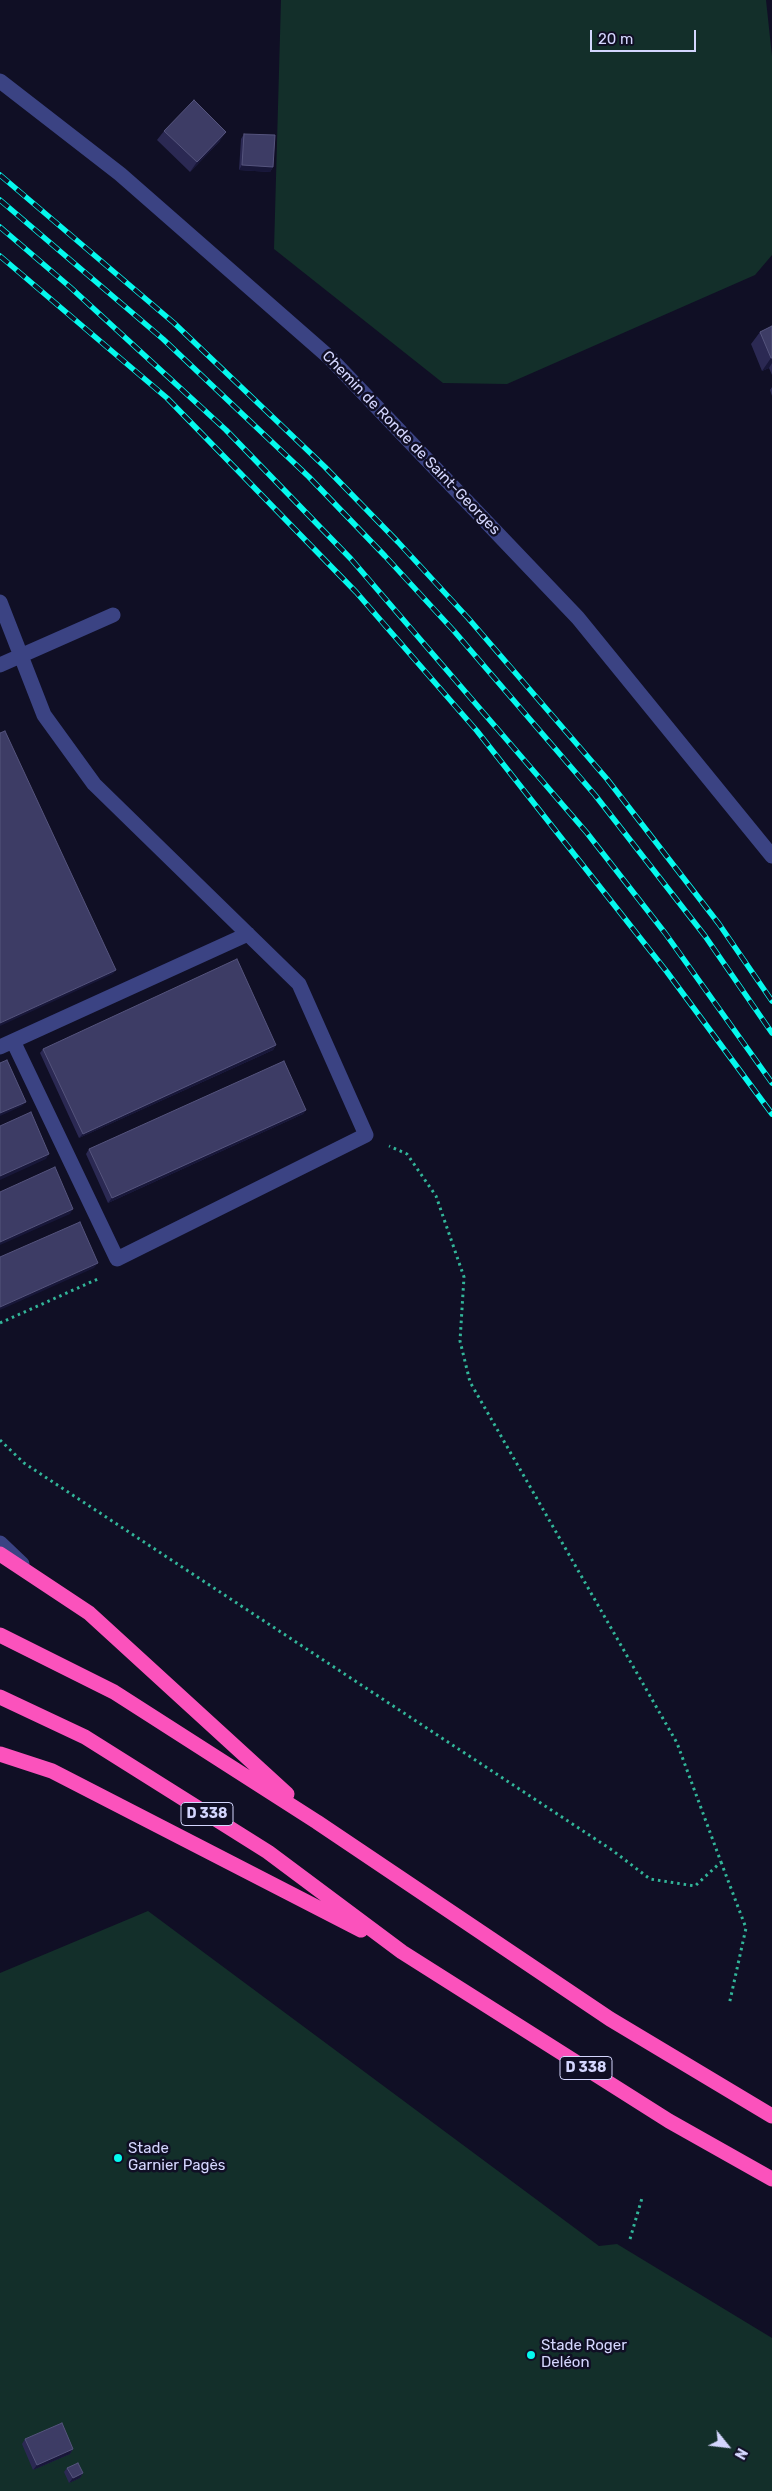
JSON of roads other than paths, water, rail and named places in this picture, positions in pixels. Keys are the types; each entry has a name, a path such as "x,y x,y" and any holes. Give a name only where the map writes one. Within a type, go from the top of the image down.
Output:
{"highway":[{"path":"0,1554 89,1613 317,1822"},
{"path":"0,1635 114,1692 317,1822 610,2019 772,2116"},
{"name":"D 338","path":"0,1696 85,1737 260,1847 402,1952 669,2121 772,2179"},
{"name":"D 338","path":"0,1754 52,1771 402,1952"}],"street":[{"name":"Chemin de Ronde de Saint-Georges","path":"0,81 120,174 330,358 578,618 772,856"},
{"path":"0,602 44,715 94,784 248,934 299,984 366,1135 117,1259 6,1044 248,934"},
{"path":"0,665 113,615"},
{"path":"0,1543 40,1580"}],"railway":[{"path":"0,175 174,323 325,467 398,542 468,618 607,779 719,924 772,1001"},
{"path":"0,200 163,339 309,477 385,556 454,631 595,795 705,936 772,1033"},
{"path":"0,227 70,287 226,430 351,559 587,833 665,933 772,1083"},
{"path":"0,256 167,398 356,592 477,731 667,972 772,1114"}],"place":[{"name":"Stade Garnier Pagès","path":"118,2158"},
{"name":"Stade Roger Deléon","path":"531,2355"}]}
